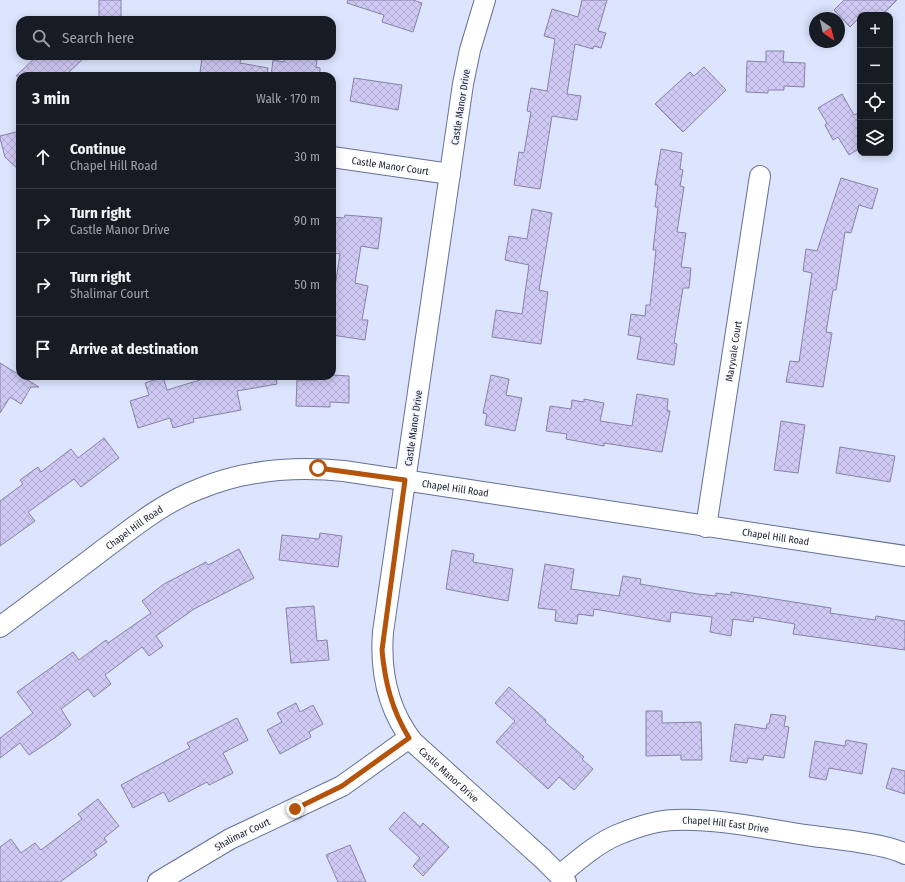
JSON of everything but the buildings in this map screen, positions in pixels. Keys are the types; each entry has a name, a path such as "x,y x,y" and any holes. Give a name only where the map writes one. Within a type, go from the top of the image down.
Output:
{"street":[{"name":"Castle Manor Drive","path":"485,0 466,67 405,480 382,650 383,668 395,713 409,738 563,879"},
{"name":"Castle Manor Court","path":"336,158 450,174"},
{"name":"Maryvale Court","path":"706,527 760,176"},
{"name":"Chapel Hill Road","path":"0,627 160,508 199,488 215,482 258,472 301,468 344,471 905,556"},
{"name":"Shalimar Court","path":"158,882 230,839 342,786 409,738"},
{"name":"Chapel Hill East Drive","path":"563,879 587,854 616,835 649,824 674,820 709,821 819,837 880,847 900,851 905,854"}],"route":[{"path":"295,809 342,786 409,738 395,713 389,695 383,668 382,650 383,632 405,480 318,468"}]}
